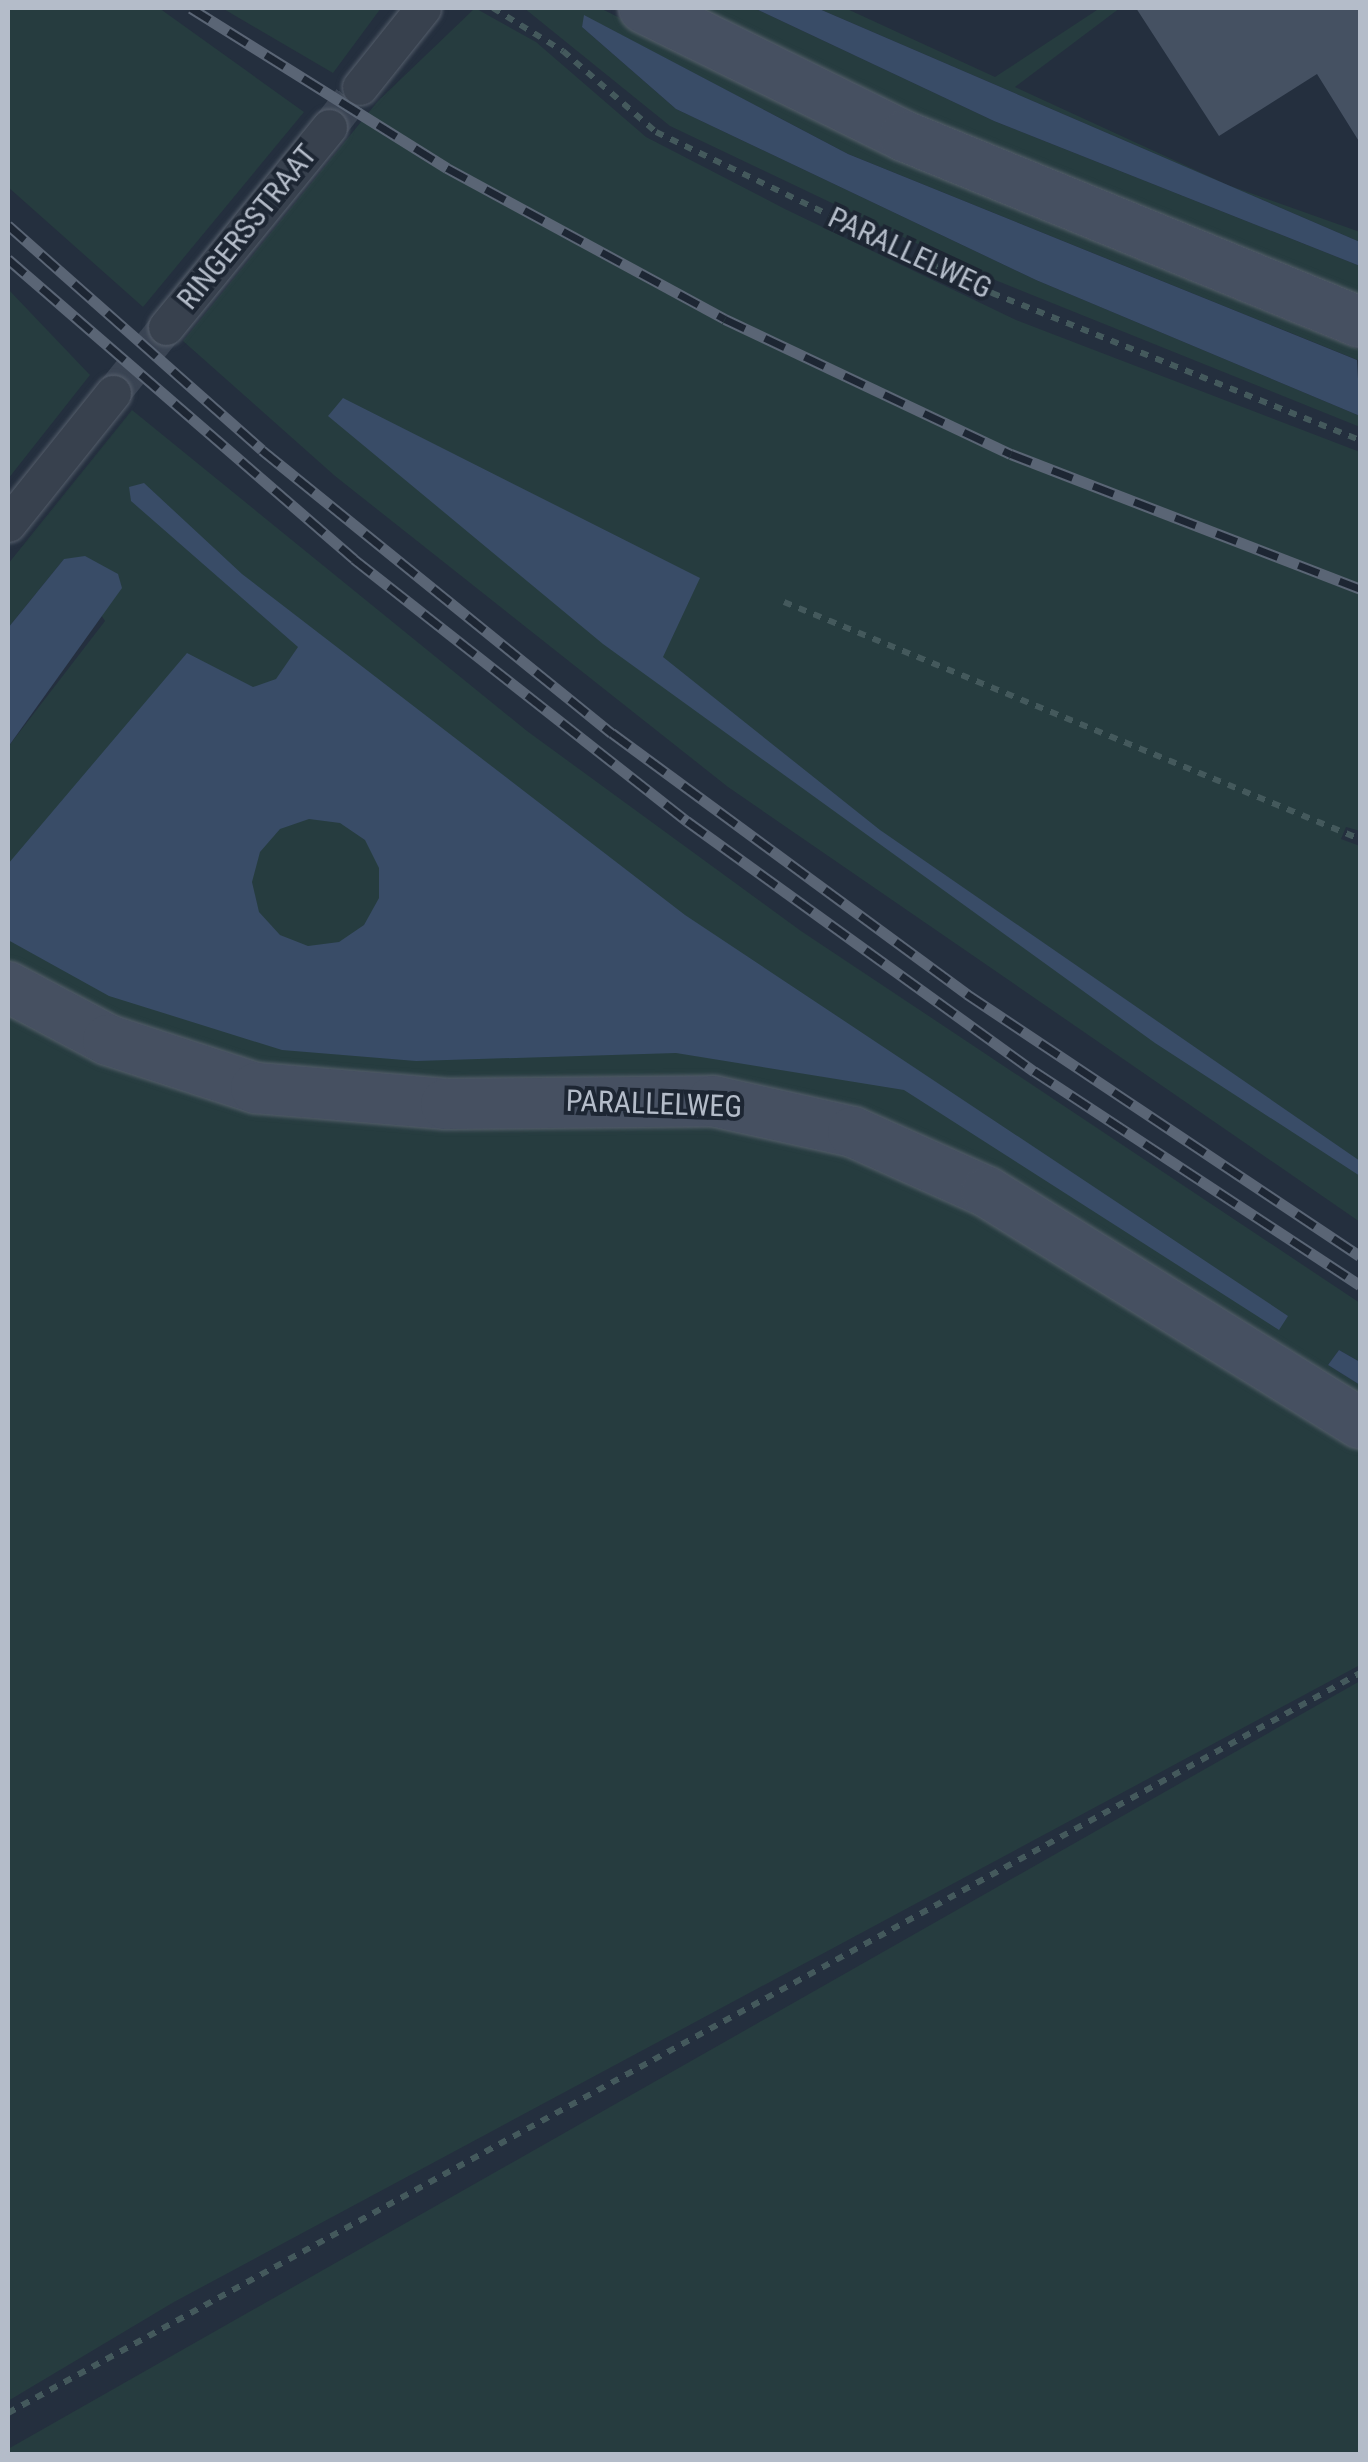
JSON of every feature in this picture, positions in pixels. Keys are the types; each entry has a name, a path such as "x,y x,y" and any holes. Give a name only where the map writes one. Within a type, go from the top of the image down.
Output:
{"street":[{"path":"360,87 423,8"},
{"path":"644,8 904,136 1360,322"},
{"name":"RINGERSSTRAAT","path":"166,327 328,126"},
{"path":"8,524 114,393"},
{"name":"PARALLELWEG","path":"8,987 108,1040 256,1088 446,1104 713,1100 853,1132 987,1192 1360,1423"}],"path":[{"name":"PARALLELWEG","path":"493,8 563,52 656,132 992,293 1360,440"},
{"path":"784,602 1360,839"},
{"path":"8,2413 1360,1673"}],"green space":[{"path":"8,8 159,8 304,112 143,307 8,187"},
{"path":"222,8 381,8 333,73"},
{"path":"475,8 536,42 646,137 785,209 1016,320 1360,452 1360,831 1346,827 1341,839 1360,846 1360,1222 728,787 335,476 183,341 378,101"},
{"path":"524,8 600,8 917,168 1360,350 1360,361 848,154 585,16 582,27 676,109 1036,280 1360,416 1360,427 985,276 670,126"},
{"path":"690,8 754,8 994,121 1360,266 1360,299 870,96"},
{"path":"817,8 845,8 995,77 1100,8 1120,8 1015,87 1228,185 1360,232 1360,242"},
{"path":"8,289 90,375 8,479"},
{"path":"132,410 527,731 801,931 1360,1303 1360,1362 1339,1350 1328,1365 1360,1385 1360,1398 943,1148 333,1081 150,1038 8,966 8,747 105,621 64,559 8,628 8,564"},
{"path":"8,1010 28,1023 562,1117 762,1128 913,1174 1360,1447 1360,1665 174,2302 8,2401"},
{"path":"1360,1681 1360,2454 8,2454 8,2449"}],"water":[{"path":"754,8 817,8 1360,242 1360,266 994,121"},
{"path":"584,15 848,154 1357,360 1360,416 1036,280 676,109 582,27"},
{"path":"343,398 700,578 663,657 880,830 1360,1161 1360,1176 1155,1043 603,644 328,416"},
{"path":"144,483 242,574 685,915 1288,1316 1279,1330 904,1090 676,1053 416,1061 282,1050 109,996 8,940 8,864 187,653 253,687 276,679 298,647 131,501 129,487","holes":["309,819 340,823 365,840 379,868 379,898 364,925 339,942 308,946 280,935 259,912 252,882 260,852 280,829"]},
{"path":"85,556 118,574 122,588 8,747 8,628 64,559"},
{"path":"1339,1350 1360,1362 1360,1385 1328,1365"}],"building":[{"path":"1136,8 1360,8 1360,143 1317,74 1219,136"}],"tunnel":[{"path":"329,127 360,87"},
{"path":"113,393 166,327"}],"railway":[{"path":"191,8 447,168 725,319 1011,454 1360,589"},
{"path":"8,225 262,450 612,733 967,994 1360,1256"},
{"path":"8,259 354,559 687,821 1034,1071 1360,1285"}]}
